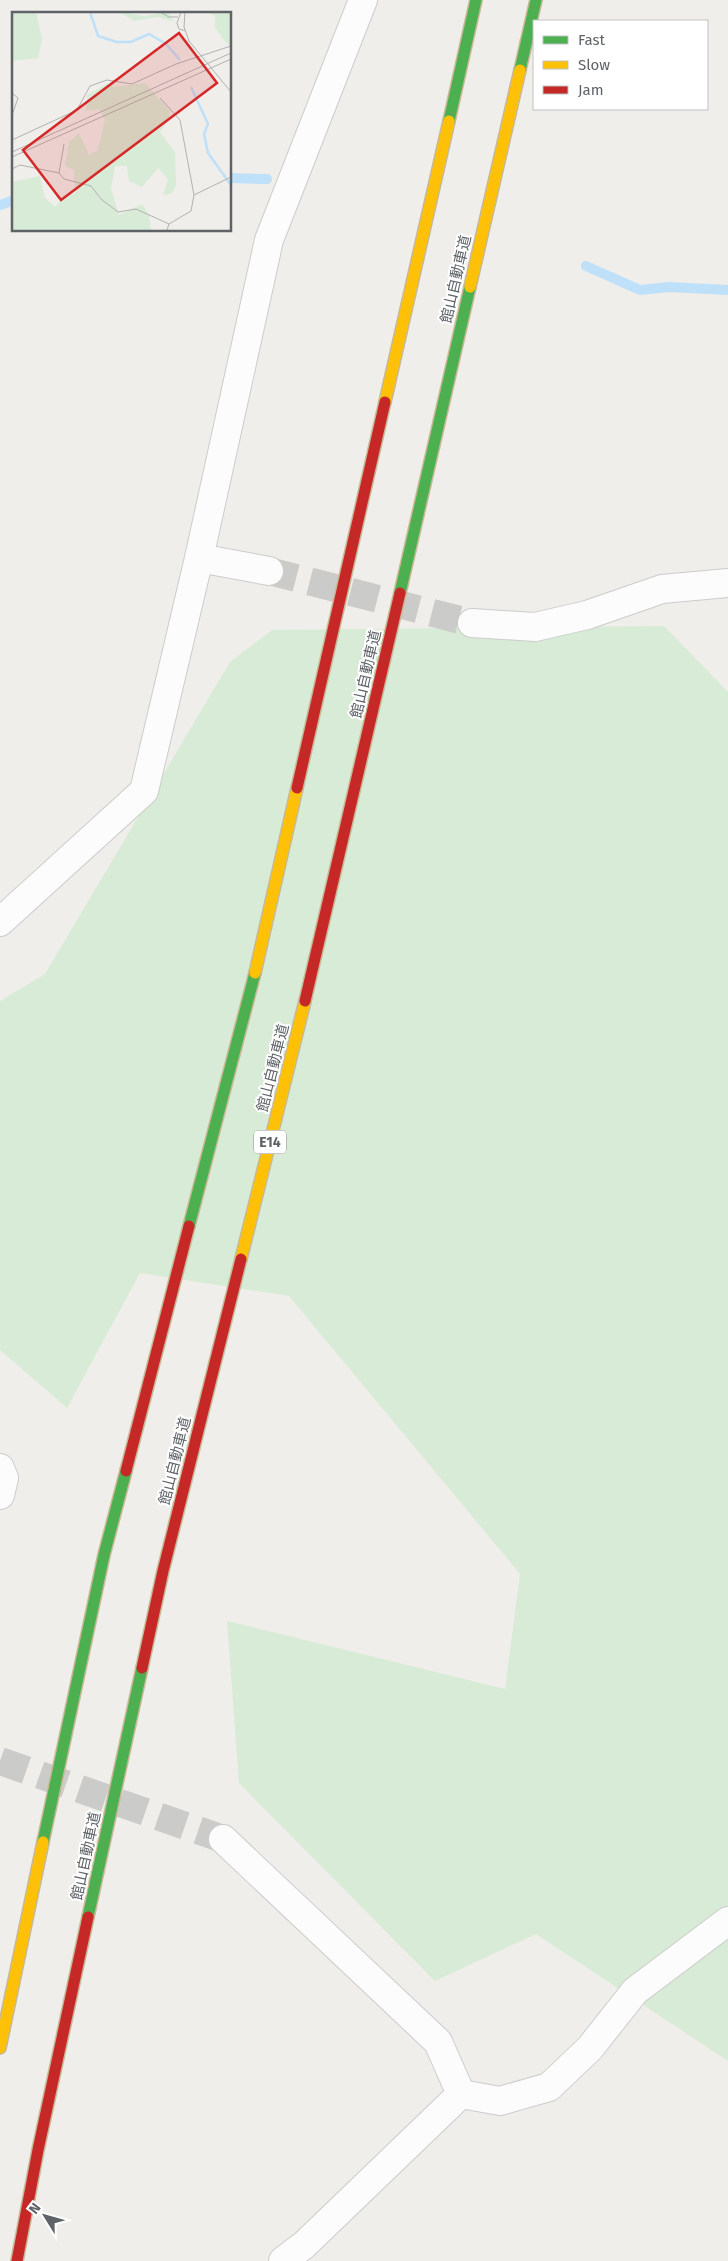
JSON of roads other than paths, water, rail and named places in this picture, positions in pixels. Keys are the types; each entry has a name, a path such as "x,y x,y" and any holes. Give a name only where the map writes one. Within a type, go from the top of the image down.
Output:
{"highway":[{"path":"0,2048 104,1555 258,961 476,0"},
{"name":"館山自動車道","path":"17,2261 42,2132 163,1571 313,970 536,0"}],"street":[{"path":"0,922 144,791 200,558 269,240 363,0"},
{"path":"200,558 269,570"},
{"path":"472,623 534,627 588,615 662,589 728,583"},
{"path":"0,1468 4,1478 0,1495"},
{"path":"223,1839 438,2042 461,2094"},
{"path":"461,2094 500,2101 549,2086 590,2048 635,1991 728,1921"},
{"path":"284,2261 461,2094"}],"waterway":[{"path":"231,178 267,179"},
{"path":"0,205 12,201"},
{"path":"586,266 640,290 669,287 728,290"}],"tunnel":[{"path":"269,571 472,623"},
{"path":"0,1761 223,1839"}]}
